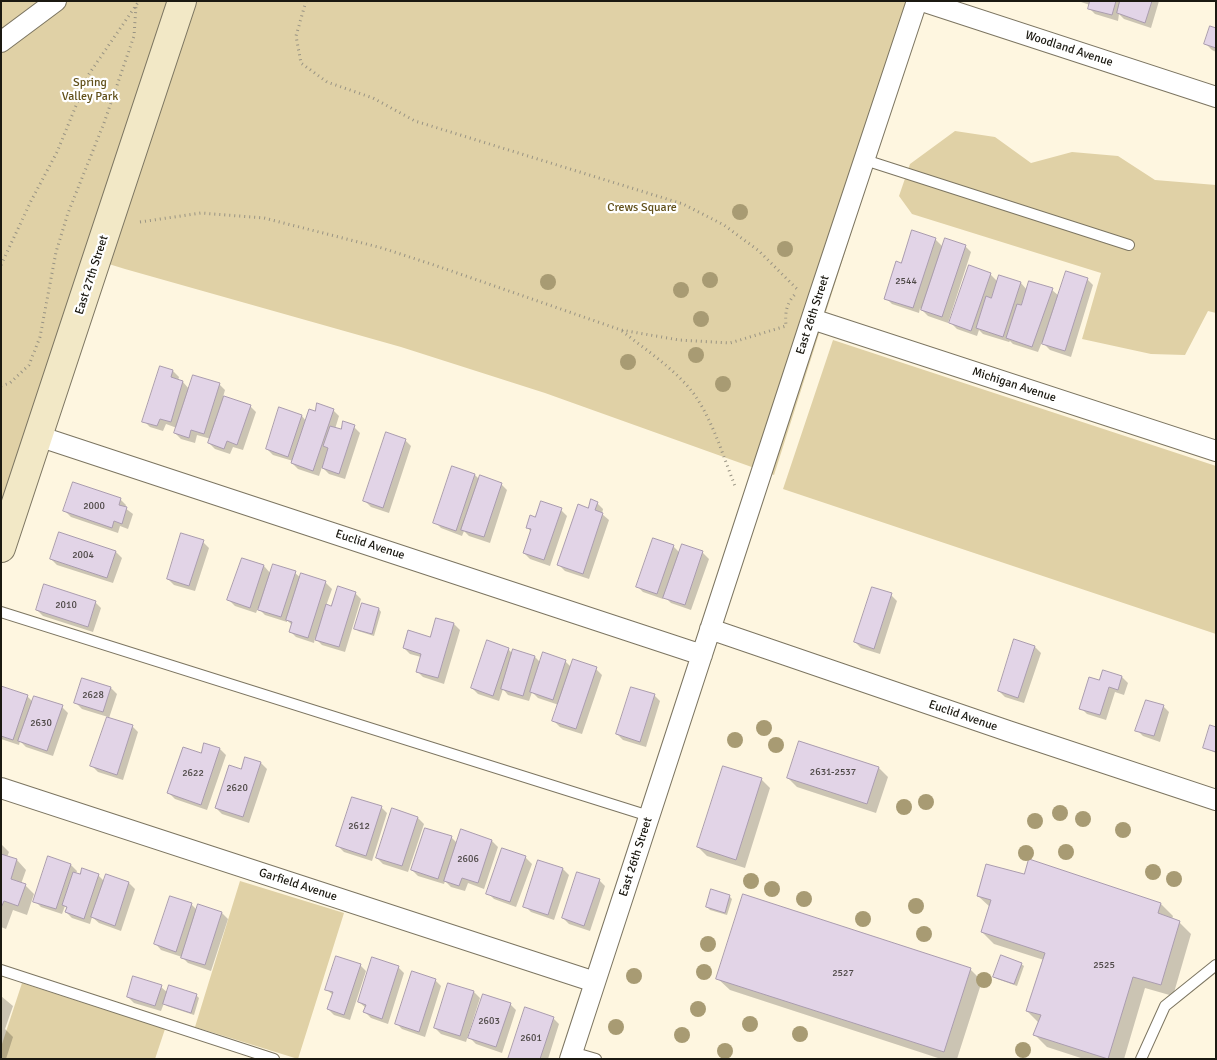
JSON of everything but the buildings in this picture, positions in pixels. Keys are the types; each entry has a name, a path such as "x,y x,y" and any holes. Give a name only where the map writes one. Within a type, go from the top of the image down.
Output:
{"main road":[{"name":"East 27th Street","path":"1,548 182,1"}],"street":[{"path":"1,42 56,1"},
{"name":"East 26th Street","path":"571,1055 917,1"},
{"name":"Woodland Avenue","path":"922,1 1216,97"},
{"name":"Michigan Avenue","path":"812,318 1216,451"},
{"name":"Euclid Avenue","path":"38,436 702,655"},
{"name":"Euclid Avenue","path":"710,629 998,728 1216,800"},
{"name":"Garfield Avenue","path":"1,788 596,982"}],"lane":[{"path":"865,160 1129,245"},
{"path":"1,612 649,816"},
{"path":"1141,1059 1165,1006 1216,966"},
{"path":"1,970 274,1059"},
{"path":"571,1055 596,1059"}],"path":[{"path":"1,266 31,200 57,152 89,74 139,1"},
{"path":"306,1 296,36 300,63 327,82 373,98 416,121 683,204 724,226 745,241 803,294"},
{"path":"1,386 10,383 29,365 40,337 56,252 68,213 104,123 134,36 136,6"},
{"path":"140,222 201,213 264,218 382,248 621,330 679,340 730,343 786,326 785,313 788,301 798,291"},
{"path":"621,330 670,368 694,394 710,423 737,491"}],"green space":[{"name":"Crews Square","path":"1,1 925,1 774,475 545,393 401,347 86,257 1,514"},
{"path":"955,131 995,137 1031,163 1072,152 1118,156 1155,180 1216,185 1216,313 1208,311 1185,355 1151,354 1082,339 1101,273 912,214 899,196 910,164"},
{"path":"833,340 1216,466 1216,634 783,489"},
{"path":"240,881 344,913 298,1059 195,1027"},
{"path":"22,983 165,1029 155,1059 1,1059 1,1047"}],"park label":[{"name":"Spring Valley Park","path":"90,90"}]}
